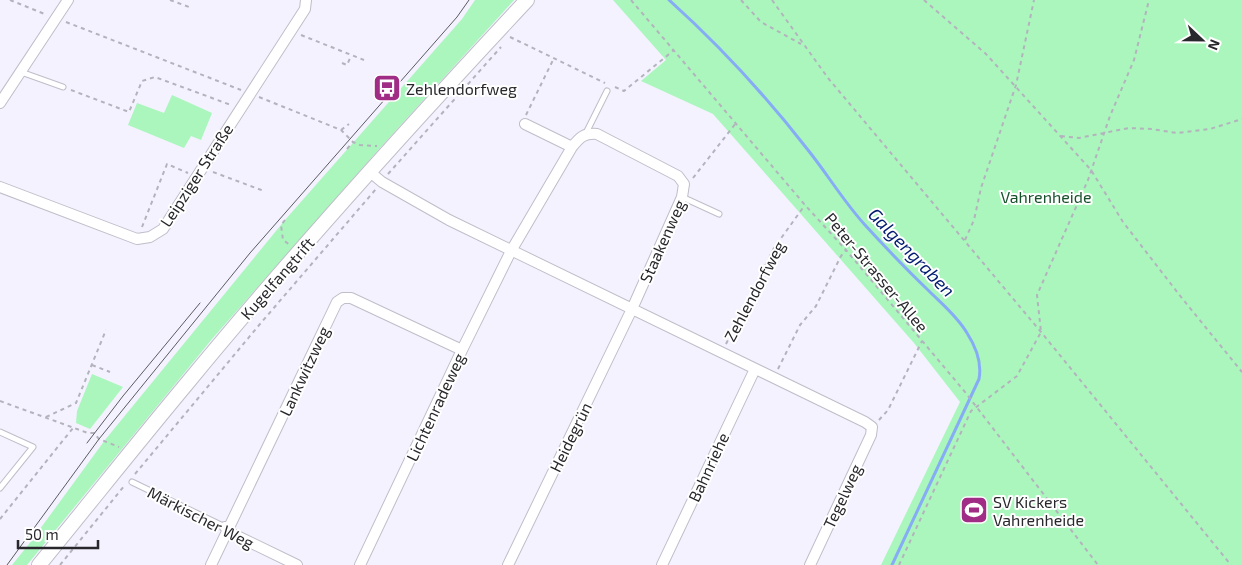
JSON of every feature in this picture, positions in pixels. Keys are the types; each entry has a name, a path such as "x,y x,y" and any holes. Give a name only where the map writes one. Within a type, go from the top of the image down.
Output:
{"street":[{"path":"0,103 68,0"},
{"name":"Leipziger Straße","path":"137,239 150,237 164,229 305,9 306,0"},
{"name":"Kugelfangtrift","path":"39,565 189,380 442,91 527,0"},
{"path":"525,124 572,147"},
{"path":"511,251 572,147 586,133"},
{"name":"Staakenweg","path":"586,133 597,134 646,159 678,176 684,184 682,197 632,309"},
{"name":"Zehlendorfweg","path":"370,172 382,182 449,220 872,427"},
{"path":"0,187 137,239"},
{"name":"Lichtenradeweg","path":"360,565 511,251"},
{"name":"Lankwitzweg","path":"211,565 227,528 337,302 344,298 351,298 462,350"},
{"name":"Heidegrün","path":"508,565 632,309"},
{"name":"Bahnriehe","path":"662,565 755,369"},
{"name":"Tegelweg","path":"810,565 871,435 872,427"},
{"name":"Märkischer Weg","path":"227,528 233,534 297,565"}],"lane":[{"path":"20,71 63,87"},
{"path":"586,133 607,91"},
{"path":"682,197 719,214"},
{"path":"0,432 33,447 0,488"},
{"name":"Märkischer Weg","path":"130,482 227,528"}],"path":[{"path":"10,0 340,130 353,142 360,145 376,145 398,164"},
{"path":"170,0 189,7"},
{"name":"Peter-Strasser-Allee","path":"631,0 805,205 846,250 965,392 1098,565"},
{"path":"741,0 761,22 804,45"},
{"path":"772,0 828,78 1041,332 1231,565"},
{"path":"924,0 986,54 1091,170 1124,222 1242,372"},
{"path":"964,241 974,220 981,188 1016,85 1034,0"},
{"path":"899,565 971,411 1017,376 1041,332 1037,296 1091,170 1134,60 1149,0"},
{"path":"291,31 364,60"},
{"path":"510,37 624,91 674,50"},
{"path":"135,473 382,182 504,44"},
{"path":"342,62 347,65 351,55"},
{"path":"525,124 525,116 554,58"},
{"path":"63,87 129,112 142,81 155,77 240,109"},
{"path":"1061,136 1078,138 1129,128 1177,133 1210,129 1242,119"},
{"path":"684,184 696,176 736,123"},
{"path":"340,130 349,124"},
{"path":"347,148 353,142"},
{"path":"137,239 167,164 264,191"},
{"name":"Zehlendorfweg","path":"722,352 774,248 805,205"},
{"path":"285,220 281,225 283,240 292,248"},
{"path":"774,378 800,325 816,306 840,256 846,250"},
{"path":"46,417 76,403 106,330"},
{"path":"872,427 888,410 922,341"},
{"path":"92,365 110,372"},
{"path":"1,400 73,428 94,433 99,439 117,446 129,455"},
{"path":"0,519 73,428"},
{"path":"60,565 130,482"}],"green space":[{"path":"475,0 514,0 380,148 212,339 27,565 12,565 105,440 285,220 462,19"},
{"name":"Vahrenheide","path":"613,0 1242,0 1242,565 881,565 960,402 914,343 713,114 641,81 666,60"},
{"path":"172,95 212,113 201,140 191,136 184,148 128,125 137,103 164,113"},
{"path":"92,374 123,387 90,429 76,423 77,411"}],"waterway":[{"name":"Galgengraben","path":"669,0 724,53 776,110 857,216 959,321 976,349 980,367 979,379 892,565"}],"tram line":[{"path":"7,565 99,439 250,253 457,17 469,0"},
{"path":"87,443 123,396 200,303"}],"place":[{"name":"Zehlendorfweg","path":"387,88"},
{"name":"SV Kickers Vahrenheide","path":"974,510"}]}
